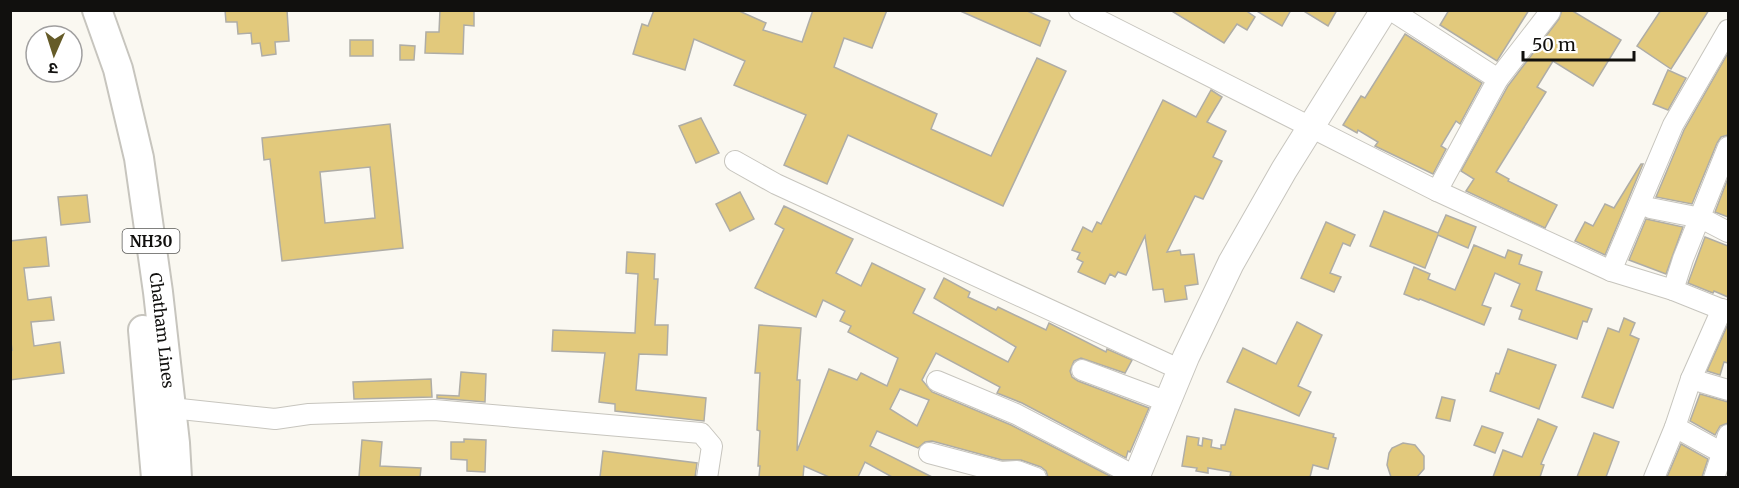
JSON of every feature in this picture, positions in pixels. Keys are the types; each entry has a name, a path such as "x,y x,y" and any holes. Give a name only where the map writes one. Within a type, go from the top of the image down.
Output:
{"highway":[{"name":"Chatham Lines","path":"81,10 113,102 136,249 156,477"},
{"name":"Chatham Lines","path":"97,10 118,69 139,158 158,292 177,477"}],"main road":[{"path":"1137,477 1181,370 1231,263 1284,170 1316,129 1393,12"},
{"path":"1152,477 1201,362 1316,129"}],"street":[{"path":"1079,10 1437,190 1611,271 1673,290 1725,311 1691,379 1675,427 1654,477"},
{"path":"1437,190 1498,79 1550,12 1549,10"},
{"path":"1393,12 1498,79"},
{"path":"1611,271 1673,125 1728,30"},
{"path":"1673,290 1728,147"},
{"path":"735,161 776,184 1181,370"},
{"path":"1650,208 1701,218 1728,232"},
{"path":"1082,370 1168,402"},
{"path":"1691,379 1728,390"},
{"path":"937,381 1016,414 1137,477"},
{"path":"171,408 274,419 309,414 434,410 701,433 712,446 707,477"},
{"path":"1675,427 1725,455"},
{"path":"1714,477 1725,455 1728,435"},
{"path":"929,453 1001,471 1017,471 1036,477"}],"building":[{"path":"225,10 287,10 289,41 275,42 276,54 262,56 260,43 252,44 251,33 238,34 237,22 226,22"},
{"path":"440,10 474,10 474,26 464,25 463,54 425,53 426,32 439,32"},
{"path":"654,10 737,10 766,23 763,30 802,42 813,10 887,10 872,48 844,38 834,67 937,114 931,129 991,156 1037,58 1066,71 1003,206 848,135 827,184 784,165 806,115 734,85 745,61 694,39 685,70 633,54 642,24 648,26"},
{"path":"958,10 1025,10 1050,21 1040,46"},
{"path":"1170,10 1245,10 1255,17 1247,30 1237,24 1224,43"},
{"path":"1255,10 1291,10 1282,26"},
{"path":"1302,10 1337,10 1328,26"},
{"path":"1449,10 1529,10 1497,61 1440,25"},
{"path":"1562,10 1571,10 1621,40 1593,86 1553,61 1537,87 1546,92 1496,172 1509,179 1508,181 1557,205 1545,228 1466,191 1474,179 1461,171 1508,86 1559,19"},
{"path":"1661,10 1709,10 1671,69 1637,46"},
{"path":"1405,34 1482,83 1460,124 1456,121 1441,146 1446,149 1433,174 1375,146 1378,142 1358,130 1357,133 1343,125 1361,96 1365,98"},
{"path":"350,40 373,40 373,56 350,56"},
{"path":"400,45 415,46 414,60 400,60"},
{"path":"1728,53 1728,135 1721,137 1717,143 1692,204 1656,197 1684,130"},
{"path":"1668,70 1686,78 1668,110 1653,104"},
{"path":"1211,90 1222,97 1207,122 1226,131 1213,157 1222,161 1203,199 1195,196 1167,252 1180,250 1181,255 1194,254 1198,284 1185,286 1187,299 1165,302 1163,289 1153,290 1145,236 1126,275 1118,272 1115,277 1110,274 1105,284 1078,272 1083,262 1077,259 1080,253 1072,250 1083,227 1092,232 1097,222 1101,224 1163,100 1196,117"},
{"path":"701,118 719,153 696,163 679,126"},
{"path":"390,124 403,248 282,261 270,159 264,160 262,138","holes":["370,167 375,218 325,223 320,172"]},
{"path":"1643,164 1605,255 1575,241 1585,222 1593,226 1605,204 1614,208"},
{"path":"1728,178 1728,217 1715,212"},
{"path":"740,192 754,219 730,231 716,204"},
{"path":"87,195 90,222 61,225 58,197"},
{"path":"784,206 853,239 836,273 861,286 872,263 925,289 913,313 1008,362 1016,347 934,298 944,278 970,292 968,297 996,310 998,307 1046,330 1049,323 1106,352 1107,349 1132,360 1125,373 1081,358 1074,361 1070,371 1072,377 1078,381 1149,408 1130,452 1128,451 1126,458 1022,403 997,393 1000,387 936,353 922,380 932,392 1011,425 1112,477 1048,477 1046,471 1041,467 1021,460 1002,460 932,441 925,442 918,448 877,431 870,446 932,477 892,477 865,462 858,477 829,477 804,466 803,477 759,477 760,431 757,430 760,373 755,373 759,325 801,328 797,380 800,380 797,451 829,369 857,380 861,373 887,386 898,358 848,332 851,326 840,321 845,311 823,300 816,317 755,288 784,229 775,224","holes":["900,389 929,400 917,426 890,409"]},
{"path":"1384,211 1438,233 1446,215 1476,227 1468,248 1438,235 1425,268 1370,246"},
{"path":"1646,219 1683,227 1666,274 1629,260"},
{"path":"1326,222 1355,235 1350,246 1343,243 1330,273 1341,277 1334,292 1301,278"},
{"path":"46,237 49,266 24,268 28,300 51,297 54,320 31,322 34,346 60,342 64,373 10,380 10,350 12,350 10,241"},
{"path":"1705,237 1728,246 1728,297 1688,283"},
{"path":"1474,245 1505,258 1508,250 1522,255 1519,264 1542,272 1536,290 1592,309 1587,322 1583,321 1577,339 1519,319 1522,310 1511,306 1520,284 1495,273 1482,305 1491,308 1484,325 1404,294 1414,267 1430,274 1428,279 1455,290"},
{"path":"627,252 655,254 654,279 658,279 655,325 668,325 667,355 639,354 636,390 706,398 704,421 615,411 615,404 599,402 605,353 552,351 553,330 635,333 638,274 626,273"},
{"path":"1624,318 1635,323 1630,335 1639,339 1613,408 1582,397 1608,328 1619,332"},
{"path":"1297,322 1322,335 1298,386 1311,392 1299,416 1227,382 1243,348 1276,364"},
{"path":"1728,324 1728,363 1724,362 1720,375 1707,371"},
{"path":"1508,349 1556,365 1539,409 1490,391"},
{"path":"461,372 486,374 485,402 437,398 437,395 459,396"},
{"path":"431,379 432,397 354,399 353,382"},
{"path":"1700,394 1728,402 1728,423 1720,426 1715,435 1690,421"},
{"path":"1442,397 1455,400 1450,421 1436,418"},
{"path":"1235,409 1334,434 1333,437 1336,438 1328,469 1313,465 1310,477 1238,477 1230,476 1231,472 1208,468 1208,473 1196,471 1197,468 1182,466 1187,436 1199,438 1198,445 1202,446 1203,438 1212,440 1211,447 1221,449 1221,445 1225,445"},
{"path":"1538,419 1557,427 1541,464 1544,465 1540,477 1493,477 1503,450 1522,457"},
{"path":"1482,426 1503,433 1495,453 1474,445"},
{"path":"1594,433 1619,442 1606,477 1577,477"},
{"path":"464,439 486,440 485,472 467,471 467,460 451,459 451,442 464,442"},
{"path":"362,440 382,442 380,466 421,468 420,477 359,477"},
{"path":"1403,443 1415,445 1424,456 1424,469 1417,477 1391,477 1387,465 1389,453 1392,448"},
{"path":"1681,444 1708,459 1702,477 1667,477"},
{"path":"603,451 697,463 695,477 600,477"}]}
